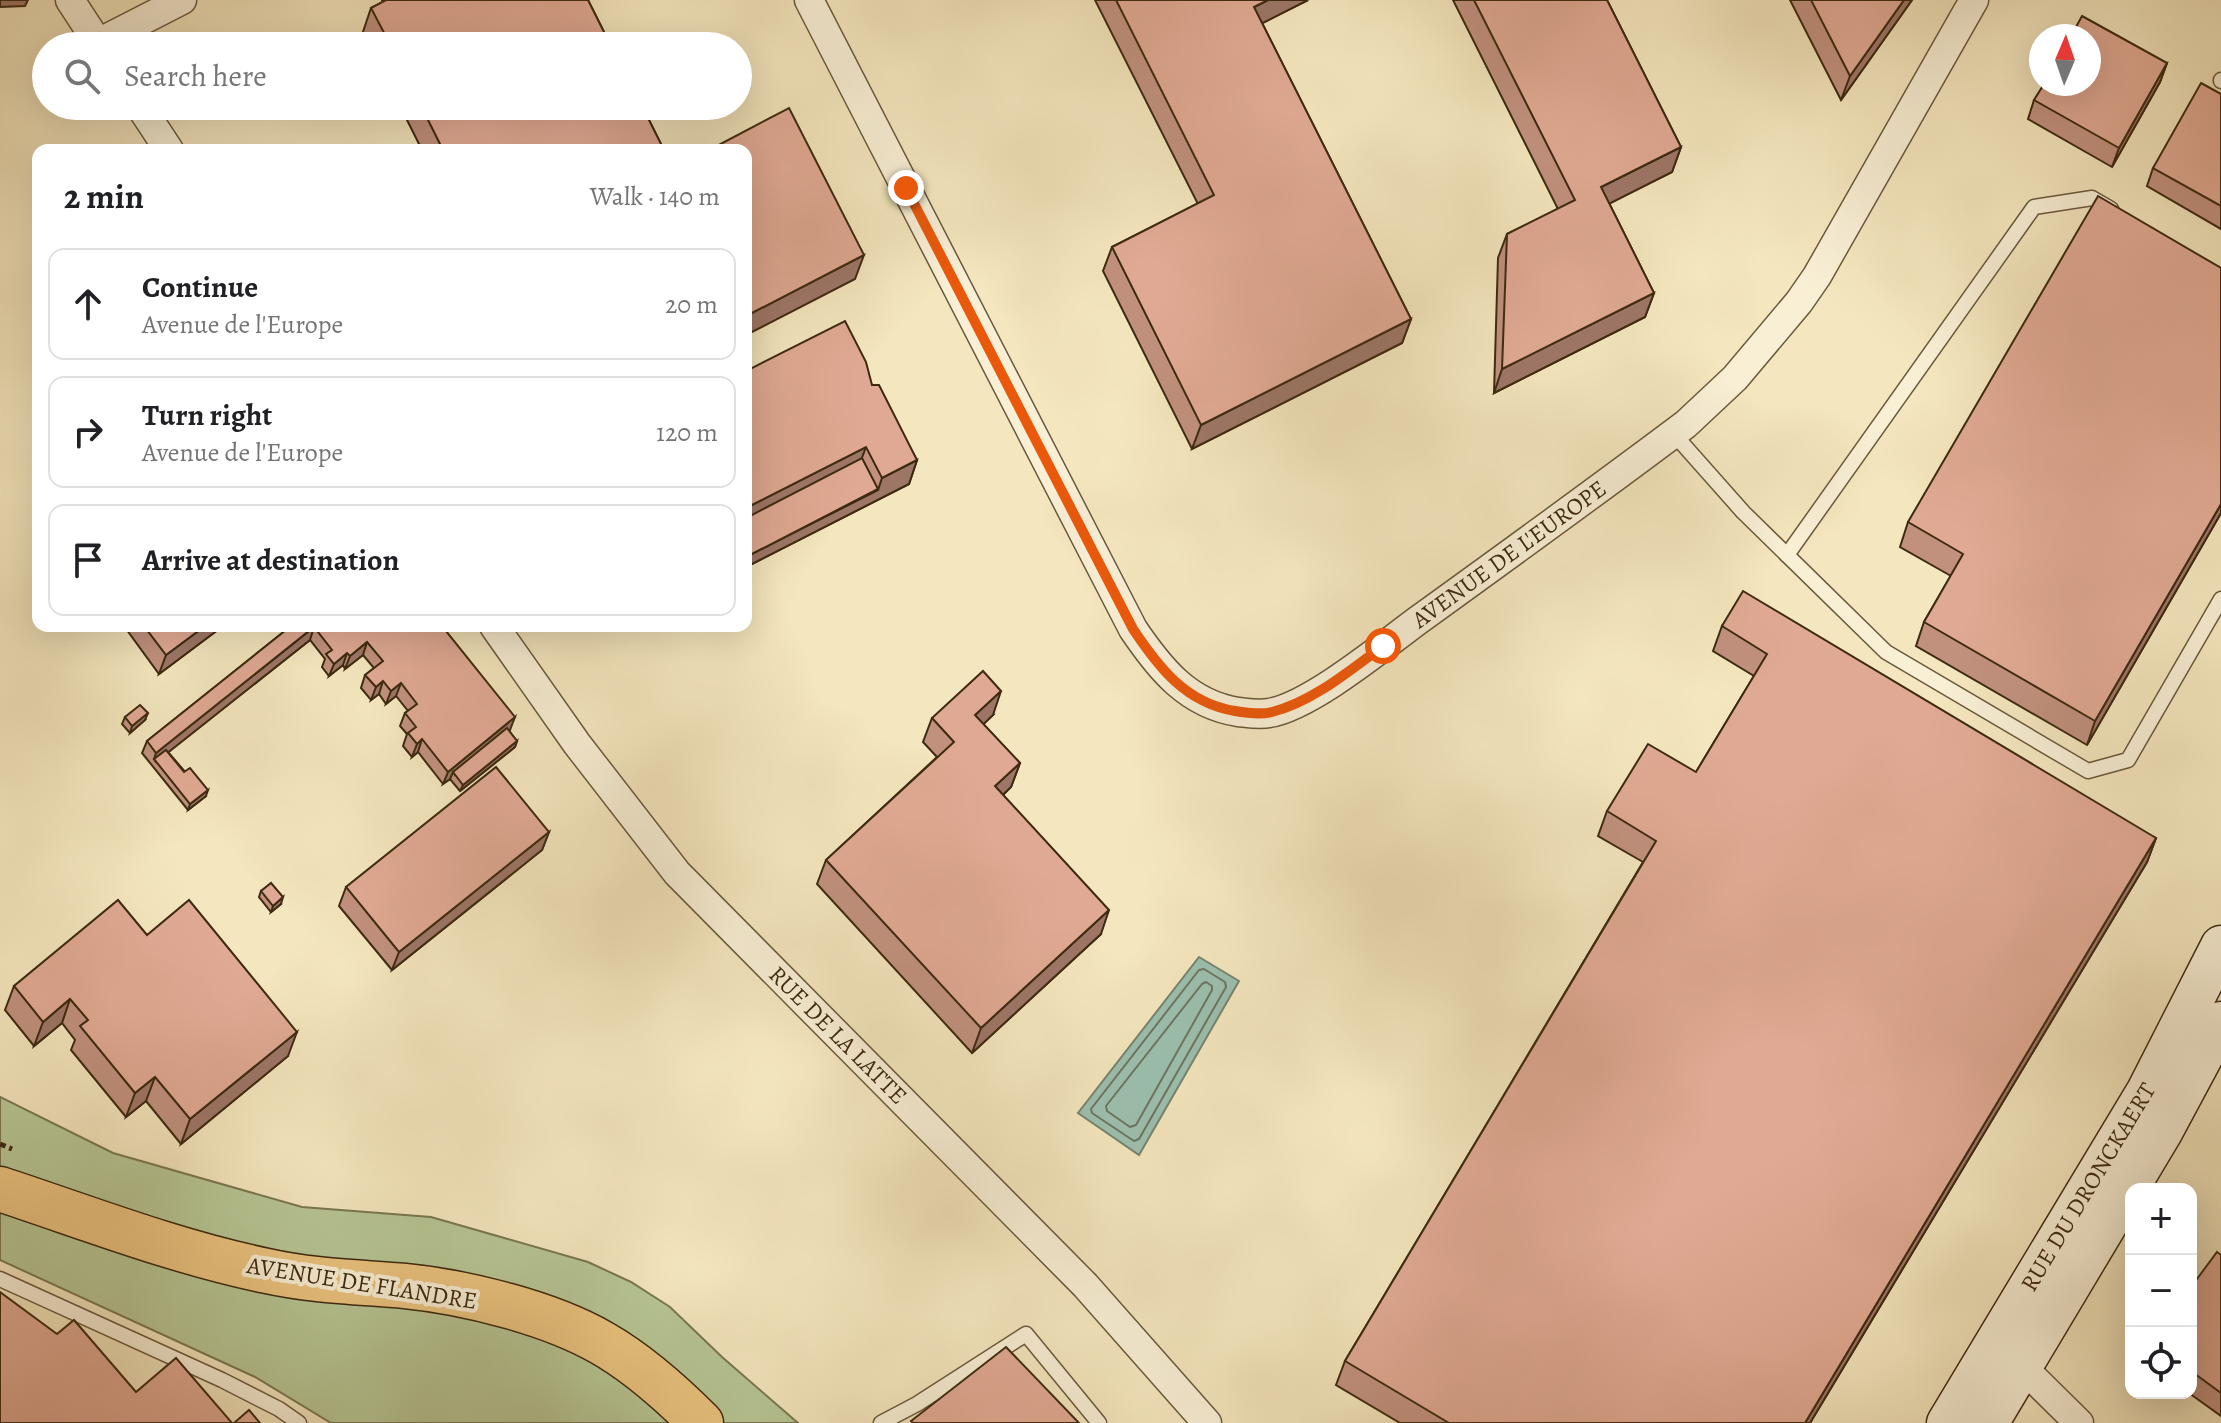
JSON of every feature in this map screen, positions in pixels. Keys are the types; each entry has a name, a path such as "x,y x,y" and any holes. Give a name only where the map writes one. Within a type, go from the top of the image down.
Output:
{"main road":[{"name":"RUE DU DRONCKAERT","path":"1988,1423 2008,1354 2221,946"},
{"name":"RUE DU DRONCKAERT","path":"1947,1423 2008,1354 2162,1132 2221,1022"},
{"name":"AVENUE DE FLANDRE","path":"0,1163 72,1193 181,1247"},
{"name":"AVENUE DE FLANDRE","path":"0,1189 103,1226 270,1272 463,1295 557,1323 577,1330 621,1354 662,1385 701,1423"}],"street":[{"path":"70,0 91,32"},
{"path":"122,32 182,0"},
{"name":"AVENUE DE L'EUROPE","path":"809,0 1133,629 1162,670 1179,687 1200,700 1224,709 1249,713 1269,713 1293,705 1357,665 1673,433 1735,378 1799,302 1824,264 1974,0"},
{"path":"149,120 165,144"},
{"name":"RUE DE LA LATTE","path":"498,632 577,744 677,873 1085,1285 1207,1423"},
{"path":"2008,1354 2079,1423"}],"lane":[{"path":"1787,555 2034,207 2092,198 2131,220"},
{"path":"1673,433 1743,512 1886,652 2088,771 2128,760 2221,599"},
{"path":"0,1279 222,1380 279,1409 299,1423"},
{"path":"881,1423 917,1404 1026,1334 1099,1423"}],"green space":[{"path":"0,1097 113,1153 302,1207 431,1217 588,1262 631,1282 670,1307 798,1423 331,1423 255,1377 0,1260"}],"water":[{"path":"1199,957 1239,981 1139,1155 1078,1113"}],"building":[{"path":"386,0 588,0 604,32 384,32 371,8"},
{"path":"1116,0 1268,0 1254,7 1411,319 1201,425 1112,247 1214,195"},
{"path":"1474,0 1607,0 1681,147 1601,187 1654,293 1502,369 1507,234 1575,200"},
{"path":"1811,0 1904,0 1850,76"},
{"path":"2082,16 2096,24 2078,24"},
{"path":"2101,27 2167,63 2119,148 2034,100 2036,96 2101,96"},
{"path":"2201,83 2221,94 2221,206 2153,168"},
{"path":"789,108 864,255 752,313 752,144 721,144"},
{"path":"428,120 649,120 661,144 440,144"},
{"path":"2098,196 2221,268 2221,504 2095,721 1924,622 1963,554 1908,522"},
{"path":"845,321 866,362 872,385 879,385 917,460 882,478 866,447 752,505 752,368"},
{"path":"862,458 878,489 752,554 752,515"},
{"path":"1743,591 2156,838 1805,1423 1449,1423 1345,1361 1656,841 1607,811 1648,744 1696,772 1767,654 1722,626"},
{"path":"149,632 197,632 166,655"},
{"path":"283,632 308,632 156,753 147,741"},
{"path":"318,632 447,632 515,717 448,772 422,739 417,744 408,733 416,727 405,713 417,704 401,683 391,691 383,681 376,687 365,675 383,661 367,642 334,664 326,654 332,650"},
{"path":"983,671 1001,691 975,715 1020,763 995,786 1109,910 981,1028 826,860 954,742 932,718"},
{"path":"140,705 148,713 132,726 125,717"},
{"path":"507,728 517,741 463,785 453,772"},
{"path":"166,750 184,772 190,768 208,790 190,804 154,759"},
{"path":"496,767 549,832 399,952 346,887"},
{"path":"271,883 283,897 273,906 261,891"},
{"path":"118,900 147,935 189,900 297,1032 190,1119 155,1077 135,1093 80,1026 88,1020 70,999 43,1022 14,986"},
{"path":"2217,1252 2221,1255 2221,1393 2197,1375 2197,1279"},
{"path":"0,1292 57,1334 74,1320 136,1392 176,1358 232,1423 0,1423"},
{"path":"1006,1347 1079,1423 911,1421"},
{"path":"249,1410 260,1423 234,1423"}],"route":[{"path":"906,188 1133,629 1162,670 1179,687 1200,700 1224,709 1269,713 1293,705 1321,689 1383,646"}]}
